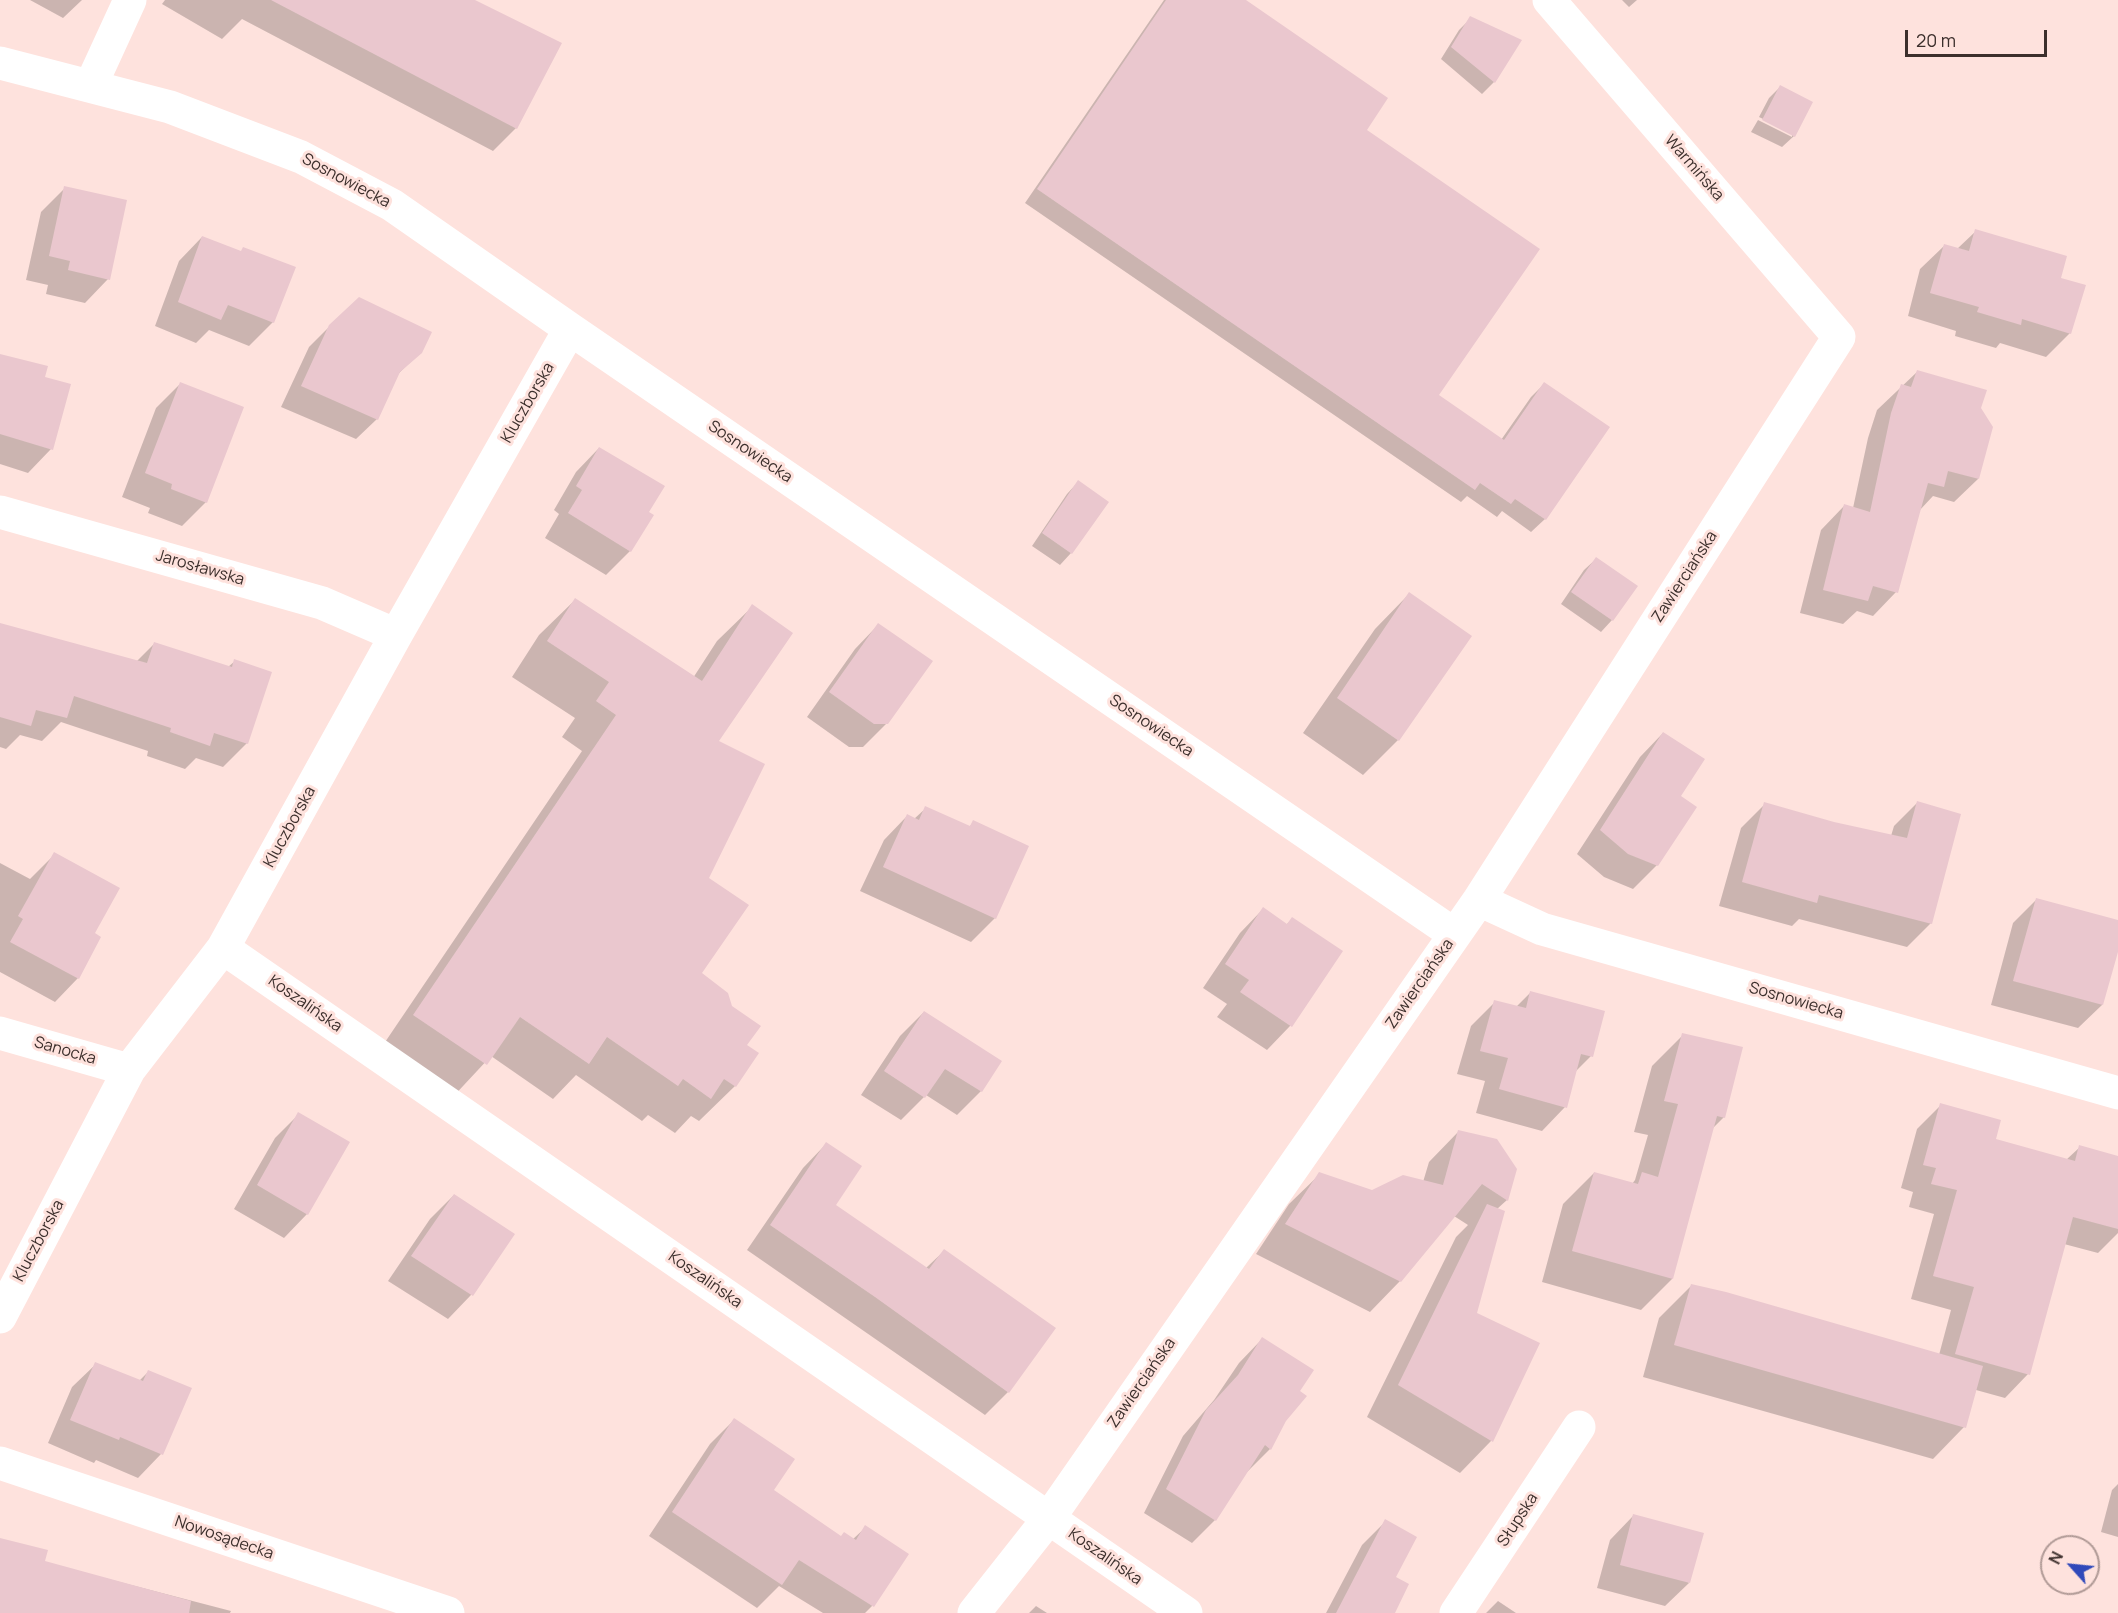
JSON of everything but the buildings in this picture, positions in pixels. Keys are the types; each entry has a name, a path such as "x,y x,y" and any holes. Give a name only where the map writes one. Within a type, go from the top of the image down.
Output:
{"street":[{"path":"91,85 130,0"},
{"name":"Warmińska","path":"1553,4 1839,337"},
{"name":"Sosnowiecka","path":"0,63 170,107 301,157 392,205 1454,934"},
{"name":"Kluczborska","path":"0,1317 129,1070 223,948 396,635 570,329"},
{"name":"Zawierciańska","path":"974,1613 1049,1518 1479,900 1839,337"},
{"name":"Jarosławska","path":"0,512 322,603 396,635"},
{"name":"Sosnowiecka","path":"1479,900 1542,929 2118,1093"},
{"name":"Koszalińska","path":"223,948 1186,1613"},
{"name":"Sanocka","path":"0,1033 129,1070"},
{"name":"Słupska","path":"1456,1613 1579,1427"},
{"name":"Nowosądecka","path":"0,1463 448,1613"}]}
